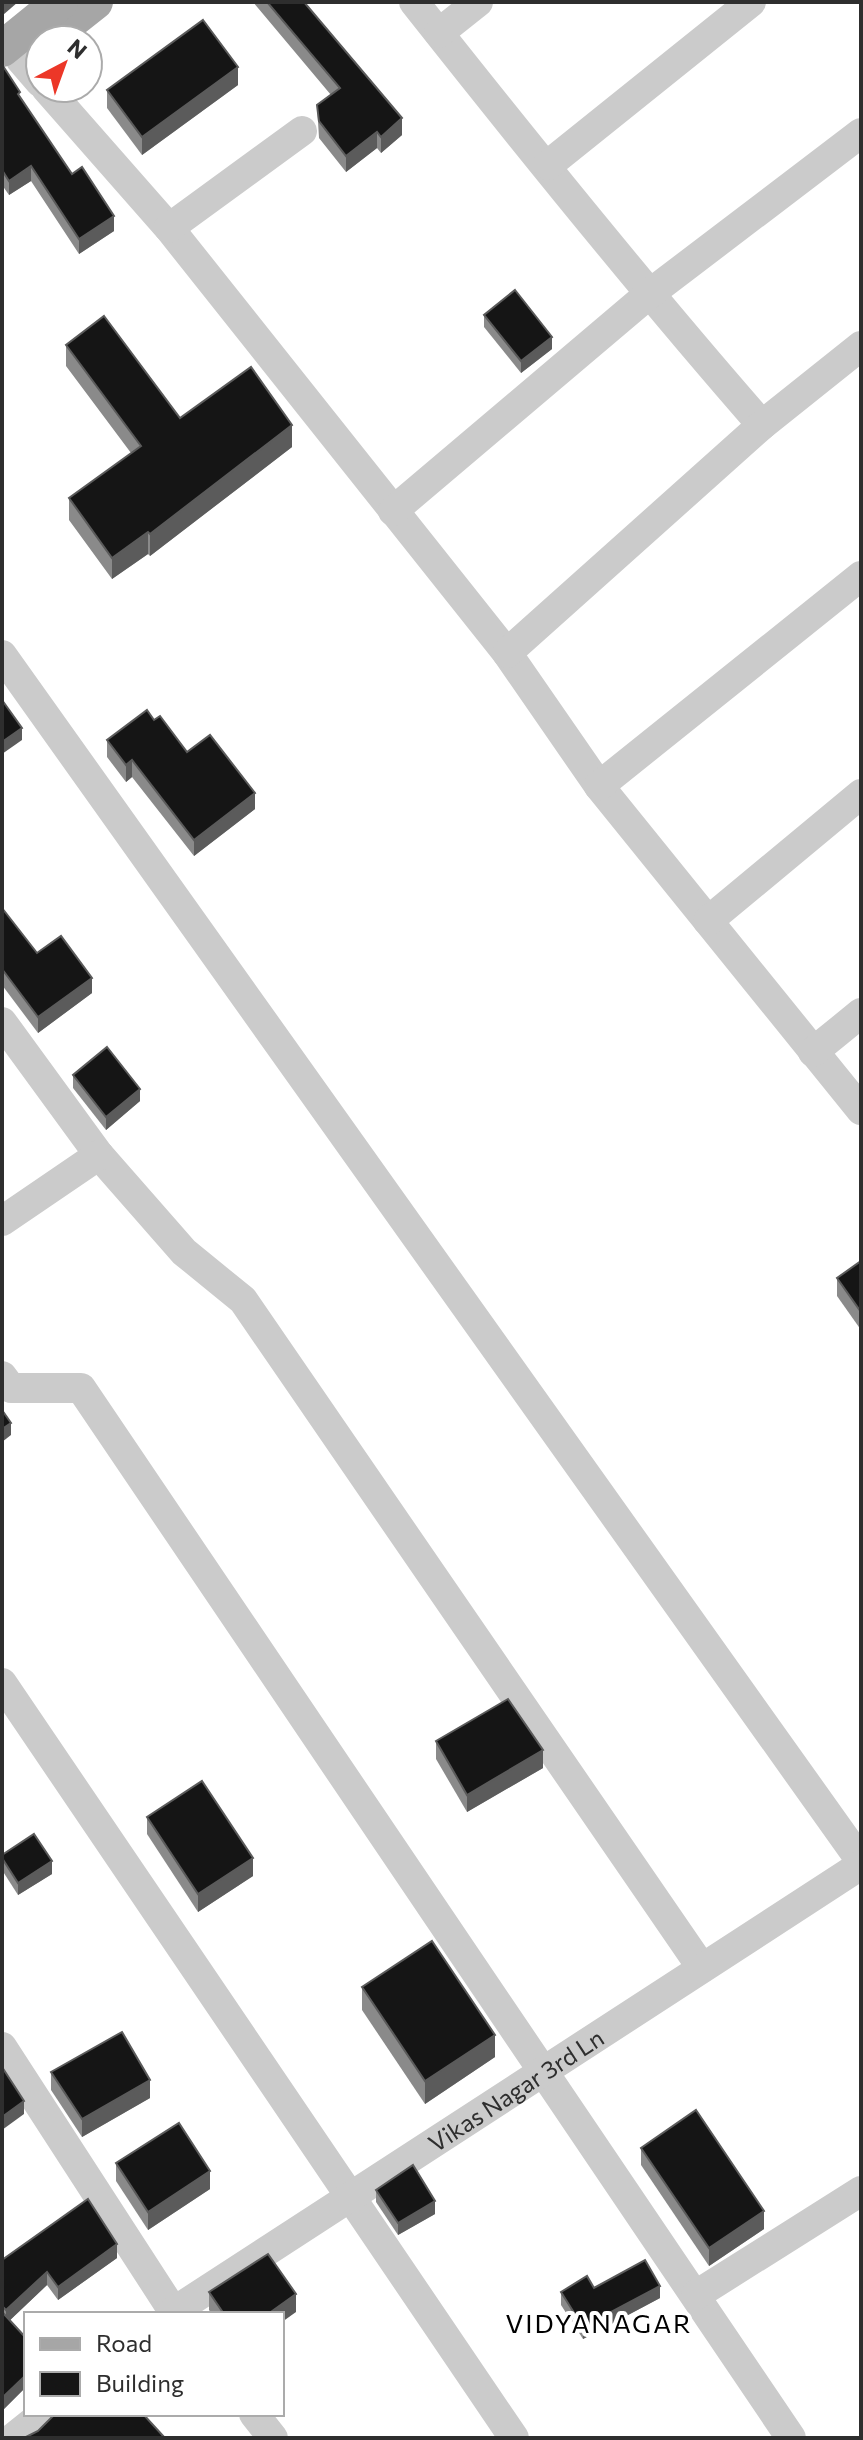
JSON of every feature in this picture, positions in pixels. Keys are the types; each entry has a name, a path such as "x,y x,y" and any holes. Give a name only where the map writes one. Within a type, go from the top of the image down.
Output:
{"main road":[{"path":"20,55 60,2"},
{"path":"20,55 95,2"}],"street":[{"path":"414,2 548,165 648,295 762,425"},
{"path":"439,33 478,2"},
{"path":"548,165 751,2"},
{"path":"60,104 169,228 507,653 599,786 861,1110"},
{"path":"169,228 302,131"},
{"path":"393,511 648,295 861,133"},
{"path":"507,653 762,425 861,346"},
{"path":"599,786 861,576"},
{"path":"2,655 861,1863"},
{"path":"708,921 861,794"},
{"path":"813,1052 861,1013"},
{"path":"2,1022 99,1155 184,1252 243,1300 702,1968"},
{"path":"2,1221 99,1155"},
{"path":"2,1376 11,1388 81,1388 791,2438"},
{"path":"2,1683 514,2438"},
{"name":"Vikas Nagar 3rd Ln","path":"175,2312 861,1863"},
{"path":"2,2047 172,2312"},
{"path":"696,2295 861,2191"},
{"path":"13,2438 40,2416"},
{"path":"256,2416 273,2438"}],"building":[{"path":"267,2 304,2 402,118 381,137 377,132 346,156 319,121 317,105 340,88"},
{"path":"203,20 238,67 142,137 107,90"},
{"path":"3,66 24,104 72,174 82,167 114,216 79,239 31,166 9,181 2,170"},
{"path":"515,290 552,337 521,361 484,315"},
{"path":"104,316 180,418 251,367 292,425 150,534 148,532 112,558 69,498 141,446 66,345"},
{"path":"2,700 22,728 2,742"},
{"path":"147,710 154,720 160,716 187,752 210,735 255,793 194,840 132,760 126,765 107,740"},
{"path":"2,908 37,953 61,936 92,978 38,1017 2,969"},
{"path":"107,1047 140,1089 106,1117 73,1075"},
{"path":"861,1261 861,1312 837,1278"},
{"path":"2,1410 11,1423 2,1429"},
{"path":"508,1699 543,1750 467,1795 436,1741"},
{"path":"202,1781 253,1858 198,1894 147,1817"},
{"path":"34,1834 52,1861 18,1883 2,1855"},
{"path":"432,1941 495,2035 425,2081 362,1987"},
{"path":"122,2032 150,2080 82,2119 51,2072"},
{"path":"2,2067 24,2101 2,2117"},
{"path":"696,2110 764,2211 709,2248 641,2148"},
{"path":"179,2123 210,2171 148,2212 116,2163"},
{"path":"413,2165 435,2201 398,2223 376,2190"},
{"path":"88,2199 117,2244 58,2287 47,2272 6,2310 2,2306 2,2260"},
{"path":"268,2254 296,2294 271,2312 223,2312 209,2292"},
{"path":"645,2260 660,2286 583,2327 561,2292 587,2276 594,2288"},
{"path":"4,2314 24,2336 24,2377 2,2398"},
{"path":"53,2416 145,2416 165,2438 24,2438 38,2431"}],"district":[{"name":"VIDYANAGAR","path":"599,2322"}]}
